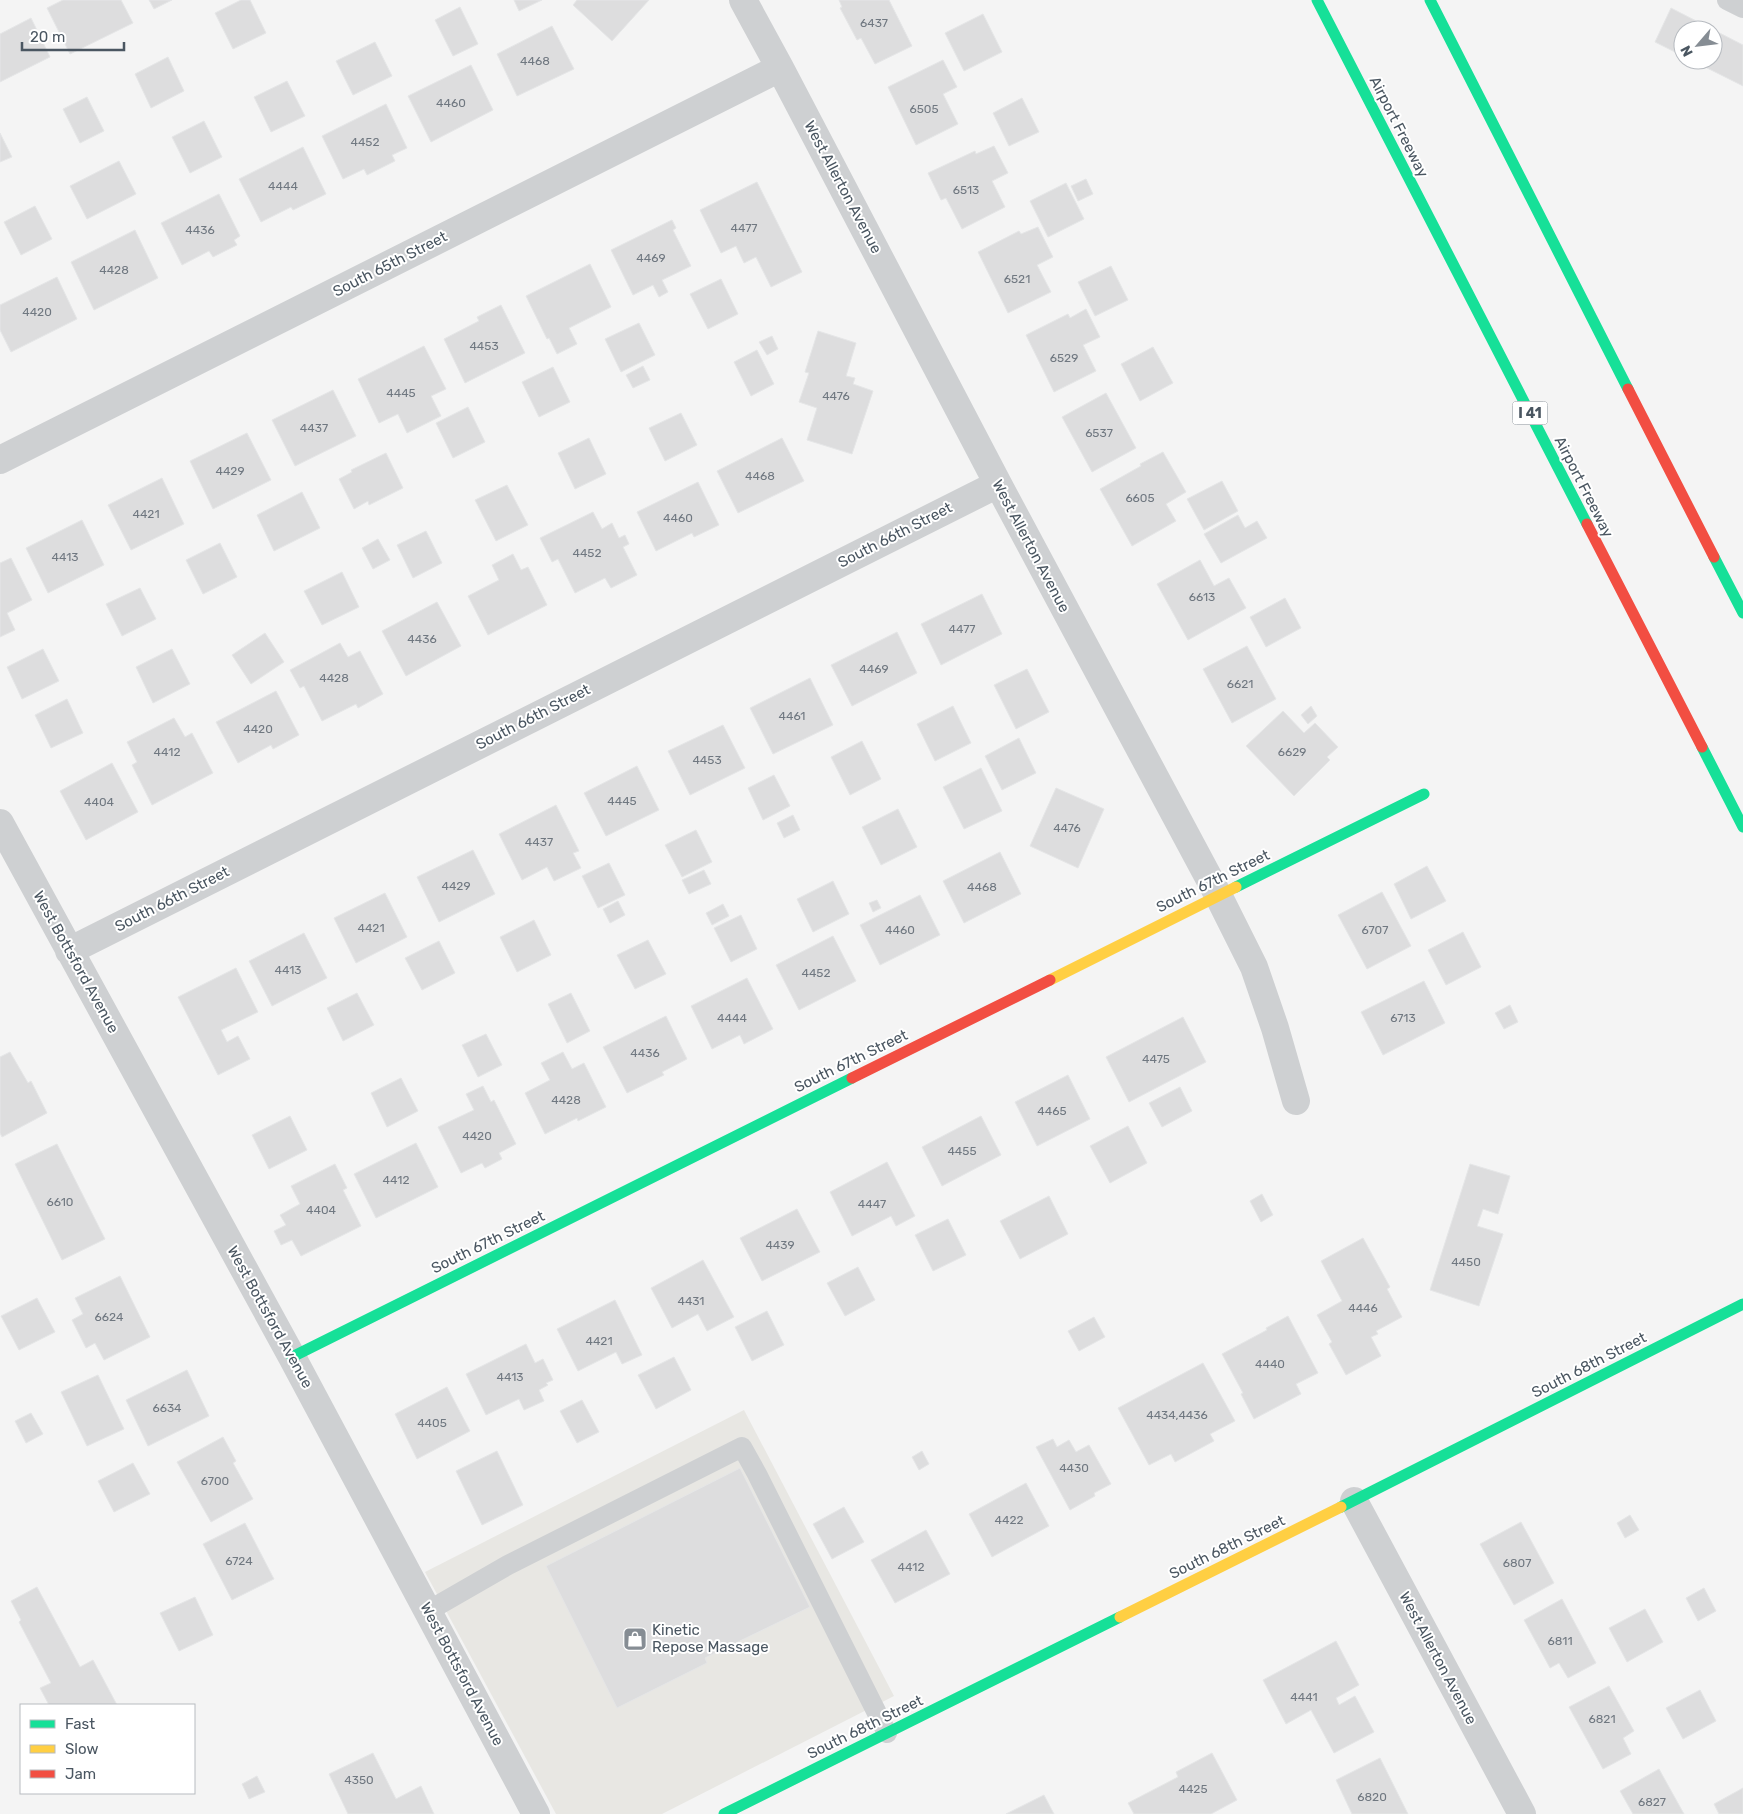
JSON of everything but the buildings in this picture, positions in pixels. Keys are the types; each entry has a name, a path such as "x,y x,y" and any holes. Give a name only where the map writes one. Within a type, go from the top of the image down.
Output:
{"main road":[{"name":"Airport Freeway","path":"1317,0 1743,827"},
{"path":"1430,0 1743,613"},
{"name":"South 67th Street","path":"292,1357 1424,794"},
{"name":"South 68th Street","path":"724,1814 1354,1501 1743,1304"}],"street":[{"name":"West Allerton Avenue","path":"743,0 998,484 1218,895 1254,967 1275,1028 1296,1101"},
{"name":"South 65th Street","path":"0,460 780,68"},
{"name":"South 66th Street","path":"69,951 998,484"},
{"name":"West Bottsford Avenue","path":"0,823 292,1357 536,1814"},
{"name":"West Allerton Avenue","path":"1354,1501 1522,1814"}],"lane":[{"path":"1727,0 1743,8"},
{"path":"428,1610 495,1572 742,1447 758,1474 887,1733"}],"shaded area":[{"path":"744,1410 894,1696 662,1814 556,1814 425,1572"}],"traffic: fast":[{"path":"1317,0 1587,524"},
{"path":"1430,0 1628,389"},
{"path":"1714,557 1743,613"},
{"path":"1702,747 1743,827"},
{"path":"1236,887 1424,794"},
{"path":"292,1357 852,1078"},
{"path":"1341,1507 1743,1304"},
{"path":"724,1814 1120,1617"}],"traffic: slow":[{"path":"1050,980 1236,887"},
{"path":"1120,1617 1341,1507"}],"traffic: jam":[{"path":"1628,389 1714,557"},
{"path":"1587,524 1702,747"},
{"path":"852,1078 1050,980"}],"place":[{"name":"Kinetic Repose Massage","path":"635,1639"}]}
